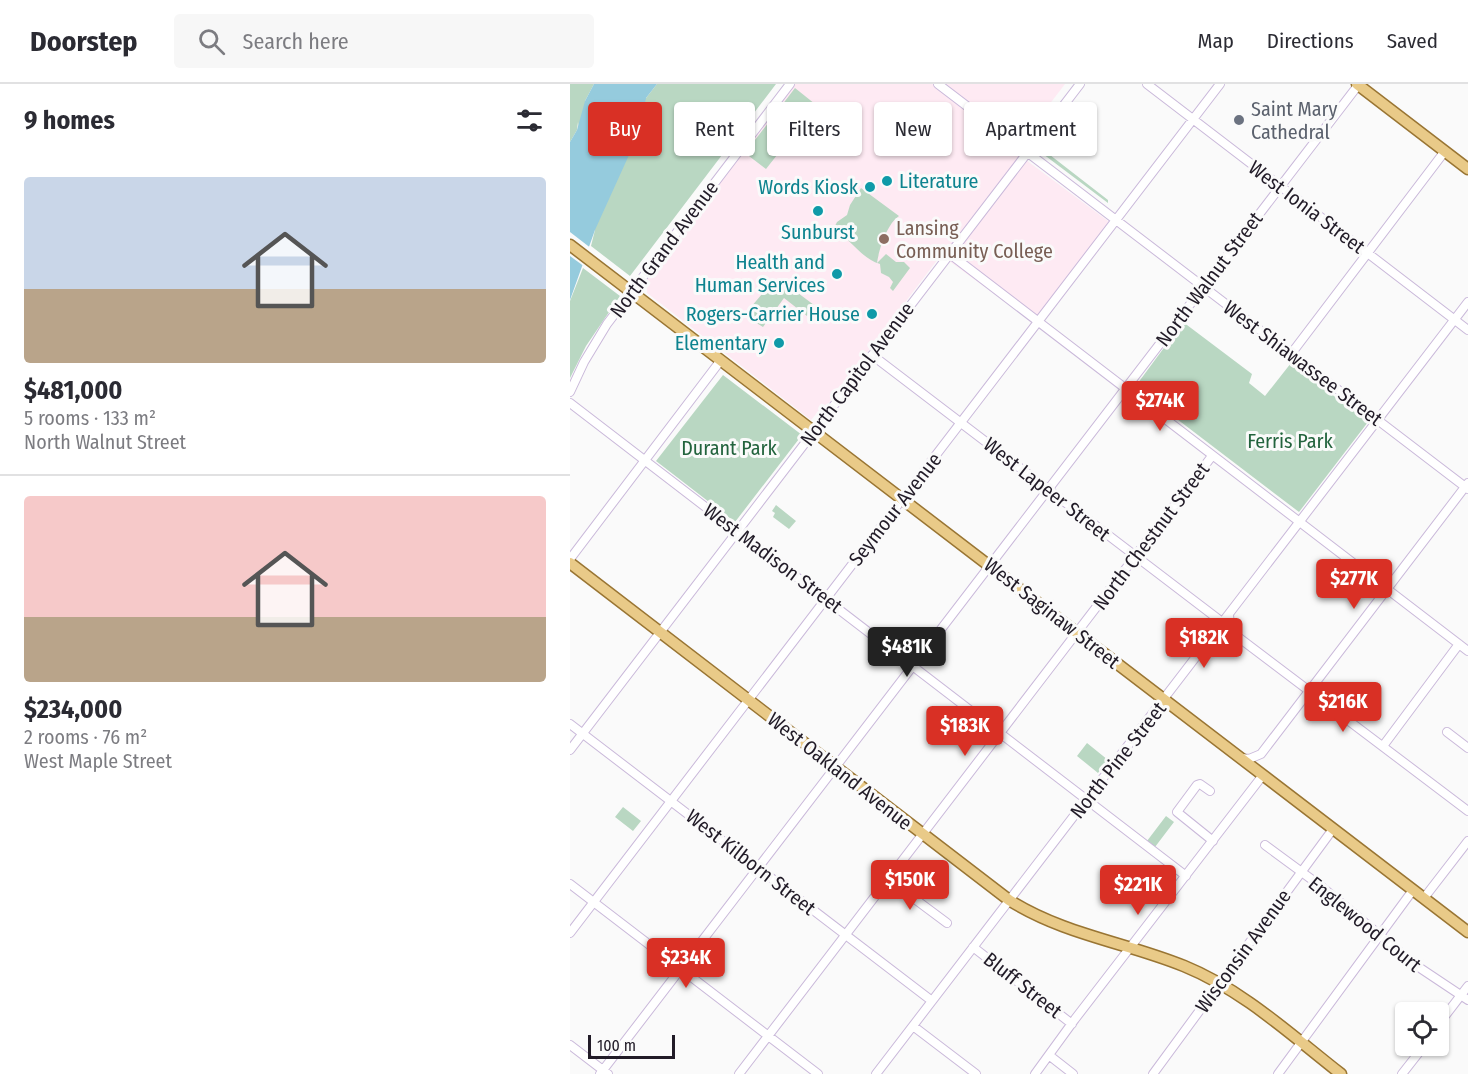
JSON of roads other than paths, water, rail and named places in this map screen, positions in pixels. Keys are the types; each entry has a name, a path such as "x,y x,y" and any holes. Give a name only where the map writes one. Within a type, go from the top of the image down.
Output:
{"main road":[{"path":"1358,84 1468,169"},
{"name":"West Saginaw Street","path":"570,245 1468,932"},
{"name":"West Oakland Avenue","path":"570,561 922,835 1010,900 1043,920 1163,958 1220,983 1254,1006 1341,1074"}],"street":[{"name":"North Grand Avenue","path":"570,392 600,334 790,84"},
{"name":"West Shiawassee Street","path":"939,84 964,103"},
{"name":"North Capitol Avenue","path":"1066,102 1080,84"},
{"name":"West Ionia Street","path":"1147,84 1468,330"},
{"name":"Seymour Avenue","path":"570,933 1220,84"},
{"name":"North Walnut Street","path":"604,1073 758,868 1358,84"},
{"path":"1291,354 1444,151"},
{"name":"North Capitol Avenue","path":"570,750 1025,156"},
{"name":"West Shiawassee Street","path":"1033,156 1467,486"},
{"path":"950,254 1468,651"},
{"name":"North Pine Street","path":"876,1074 1468,302"},
{"name":"West Lapeer Street","path":"873,355 1222,622"},
{"path":"570,561 722,360"},
{"name":"West Madison Street","path":"570,403 1186,876"},
{"name":"North Chestnut Street","path":"739,1074 1212,456"},
{"path":"1242,758 1249,759 1261,754 1467,486"},
{"path":"1230,613 1228,622 1234,634 1468,811"},
{"path":"1383,746 1459,645"},
{"name":"West Kilborn Street","path":"570,724 932,1001"},
{"path":"1447,732 1468,748"},
{"path":"1035,1074 1263,775"},
{"path":"1210,792 1200,784 1197,785 1177,812 1213,841"},
{"name":"Wisconsin Avenue","path":"1153,1074 1333,829"},
{"path":"1424,898 1468,841"},
{"name":"Englewood Court","path":"1265,845 1381,934 1417,966 1464,998"},
{"path":"888,879 947,923"},
{"path":"570,884 818,1074"},
{"path":"1278,1074 1413,890"},
{"name":"Bluff Street","path":"973,947 1072,1024"},
{"path":"1449,1014 1464,998 1468,986"},
{"path":"913,1026 976,1074"},
{"path":"570,1045 604,1073"},
{"path":"1050,1056 1073,1074"},
{"path":"1402,1074 1416,1056"}],"water":[{"path":"594,84 657,84 645,102 588,102 588,156 629,156 595,230 570,300 570,142 577,130 585,101"}],"place":[{"name":"Saint Mary Cathedral","path":"1239,120"},
{"name":"Literature","path":"887,181"},
{"name":"Words Kiosk","path":"870,187"},
{"name":"Sunburst","path":"818,211"},
{"name":"Lansing Community College","path":"884,239"},
{"name":"Health and Human Services","path":"837,274"},
{"name":"Rogers-Carrier House","path":"872,314"},
{"name":"Elementary","path":"779,343"}],"park label":[{"name":"Ferris Park","path":"1290,441"},
{"name":"Durant Park","path":"729,448"}]}
